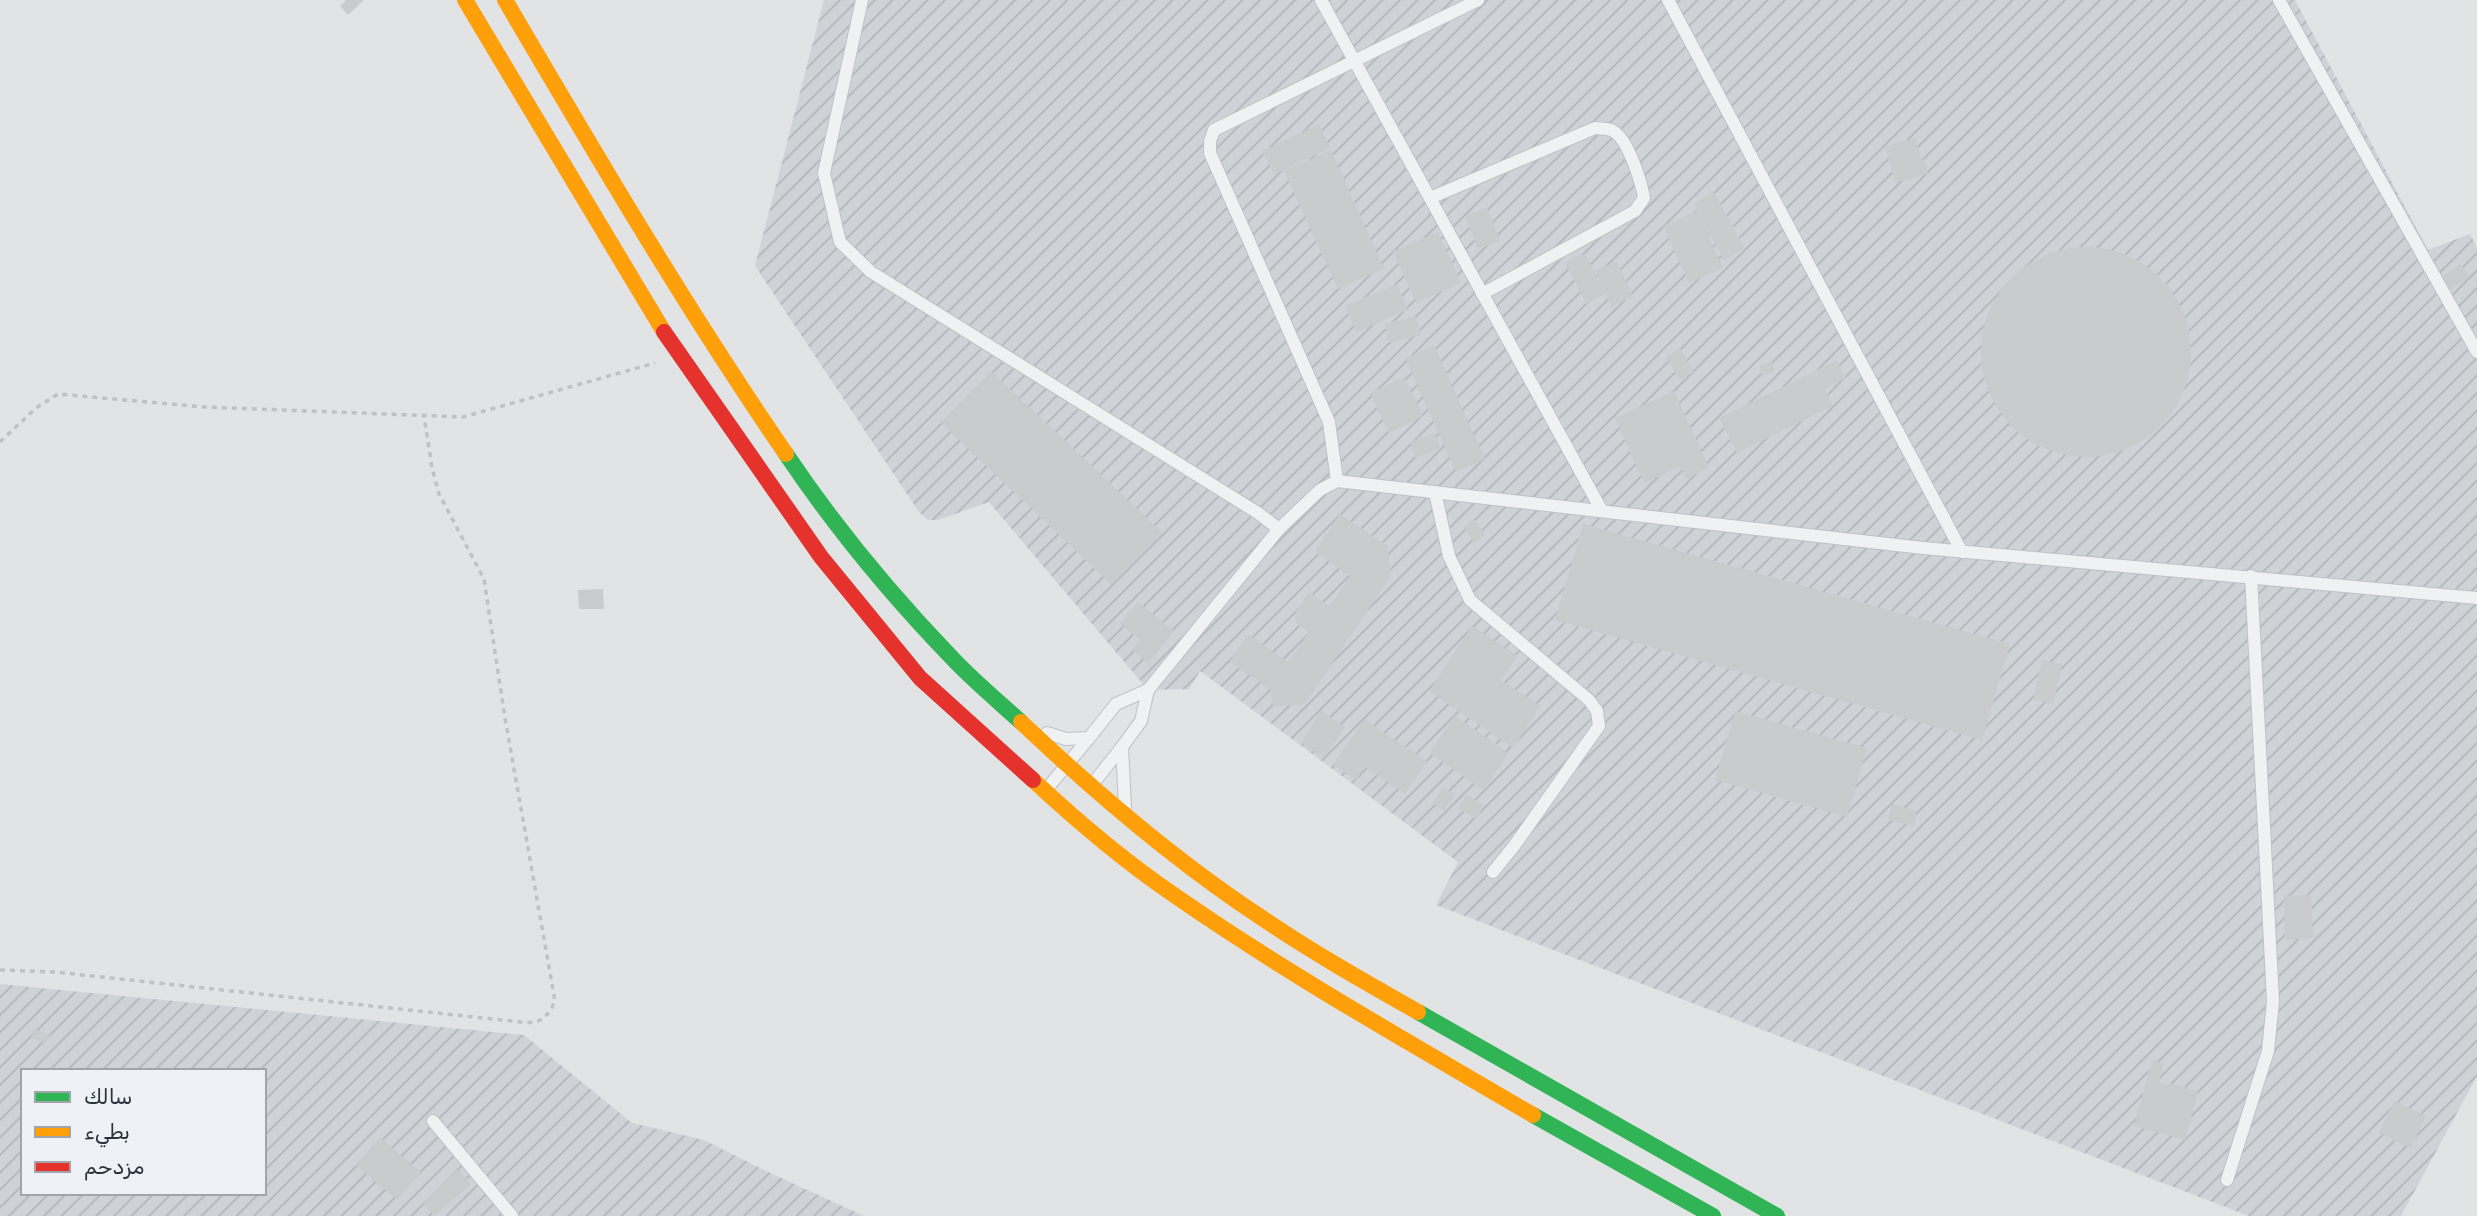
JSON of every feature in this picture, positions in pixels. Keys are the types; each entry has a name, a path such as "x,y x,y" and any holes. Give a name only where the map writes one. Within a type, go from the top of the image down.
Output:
{"main road":[{"path":"465,0 680,356 821,557 920,678 1045,791 1126,814 1184,862 1261,918 1372,986 1777,1216"},
{"path":"505,0 591,147 741,390 813,494 884,582 954,662 1066,765 1081,801 1184,902 1289,970 1534,1116 1713,1216"},
{"path":"1534,1116 1551,1089"}],"lane":[{"path":"862,0 824,173 840,242 871,272 1258,513 1279,529"},
{"path":"1321,0 1602,511"},
{"path":"1337,481 1329,422 1210,153 1210,141 1214,130 1478,0"},
{"path":"1668,0 1962,552"},
{"path":"2279,0 2477,352"},
{"path":"1430,198 1595,128 1611,130 1623,140 1644,198 1635,211 1482,294"},
{"path":"1081,801 1141,721 1148,690 1279,529 1320,489 1337,481 1962,552 2477,598"},
{"path":"1435,492 1449,556 1470,600 1589,700 1597,711 1599,726 1493,872"},
{"path":"2227,1180 2268,1051 2273,1001 2251,576"},
{"path":"1045,791 1116,704 1148,690"},
{"path":"1012,716 1043,732 1066,739 1089,738"},
{"path":"1122,747 1126,814"},
{"path":"433,1121 512,1216"}],"path":[{"path":"0,442 36,408 58,394 204,407 463,417 680,356"},
{"path":"0,970 55,972 502,1020 538,1022 548,1016 555,1001 505,718 484,579 439,494 424,416"}],"shaded area":[{"path":"824,0 2295,0 2428,250 2470,234 2477,248 2477,1076 2401,1216 2249,1216 1436,905 1458,862 1200,671 1189,689 1148,690 989,502 938,520 928,520 919,512 755,266"},
{"path":"0,984 524,1035 632,1123 704,1140 864,1216 0,1216"}],"building":[{"path":"346,0 364,0 348,15 340,6"},
{"path":"1319,124 1330,148 1274,175 1262,151"},
{"path":"1916,138 1921,160 1924,159 1928,174 1895,183 1885,146"},
{"path":"1331,150 1384,269 1338,289 1284,171"},
{"path":"1714,192 1745,249 1724,260 1702,221 1723,268 1689,283 1663,226 1697,211 1695,202"},
{"path":"1487,207 1500,241 1478,249 1465,216"},
{"path":"1438,232 1461,283 1416,303 1393,251"},
{"path":"2086,247 2126,255 2160,278 2183,312 2191,352 2183,392 2160,426 2126,449 2086,457 2046,449 2012,426 1989,392 1981,352 1989,312 2012,278 2046,255"},
{"path":"1585,253 1601,285 1596,271 1617,261 1633,297 1611,307 1606,294 1586,304 1565,262"},
{"path":"2461,264 2469,277 2442,295 2434,283"},
{"path":"1397,284 1408,310 1356,332 1345,306"},
{"path":"1416,316 1421,335 1389,343 1384,324"},
{"path":"1434,345 1485,459 1456,472 1405,358"},
{"path":"1680,348 1694,372 1680,380 1666,357"},
{"path":"1837,360 1846,378 1825,389 1833,406 1737,453 1719,418"},
{"path":"1772,362 1775,372 1762,376 1759,366"},
{"path":"991,371 1162,532 1112,585 941,423"},
{"path":"1404,377 1423,416 1389,433 1370,393"},
{"path":"1674,391 1709,468 1686,479 1680,467 1644,483 1615,418"},
{"path":"1435,433 1441,449 1415,458 1410,442"},
{"path":"1340,514 1388,546 1391,576 1305,704 1273,707 1271,690 1229,662 1248,634 1288,662 1309,632 1296,623 1295,613 1309,592 1330,606 1350,576 1316,553 1316,549"},
{"path":"1473,519 1486,534 1475,543 1463,528"},
{"path":"1583,524 2010,644 1982,740 1555,620"},
{"path":"603,589 604,609 579,609 578,590"},
{"path":"1138,602 1174,631 1148,663 1132,650 1140,640 1120,624"},
{"path":"1472,626 1518,656 1501,680 1541,706 1513,748 1429,691"},
{"path":"2042,660 2062,664 2053,704 2033,700"},
{"path":"1321,711 1345,727 1324,758 1301,743"},
{"path":"1735,711 1867,748 1847,817 1715,780"},
{"path":"1455,716 1509,753 1483,790 1429,753"},
{"path":"1364,719 1427,761 1405,794 1365,767 1356,780 1333,765"},
{"path":"1443,787 1455,794 1444,811 1432,803"},
{"path":"1466,795 1484,805 1477,819 1458,809"},
{"path":"1892,804 1917,811 1914,826 1888,820"},
{"path":"2311,895 2313,938 2285,940 2284,896"},
{"path":"34,1029 50,1035 46,1043 31,1038"},
{"path":"2152,1060 2164,1064 2159,1082 2198,1091 2185,1140 2134,1126"},
{"path":"2394,1101 2426,1116 2411,1148 2379,1133"},
{"path":"380,1137 421,1172 397,1200 356,1166"},
{"path":"458,1169 471,1184 435,1216 422,1203"}],"traffic: fast":[{"path":"786,454 845,535 909,612 962,668 1021,722"},
{"path":"1418,1012 1777,1216"},
{"path":"1533,1115 1713,1216"}],"traffic: slow":[{"path":"465,0 664,332"},
{"path":"505,0 676,286 786,454"},
{"path":"1021,722 1107,800 1198,873 1300,943 1418,1012"},
{"path":"1033,780 1119,854 1217,925 1533,1115"}],"traffic: jam":[{"path":"664,332 821,557 920,678 1033,780"}]}
